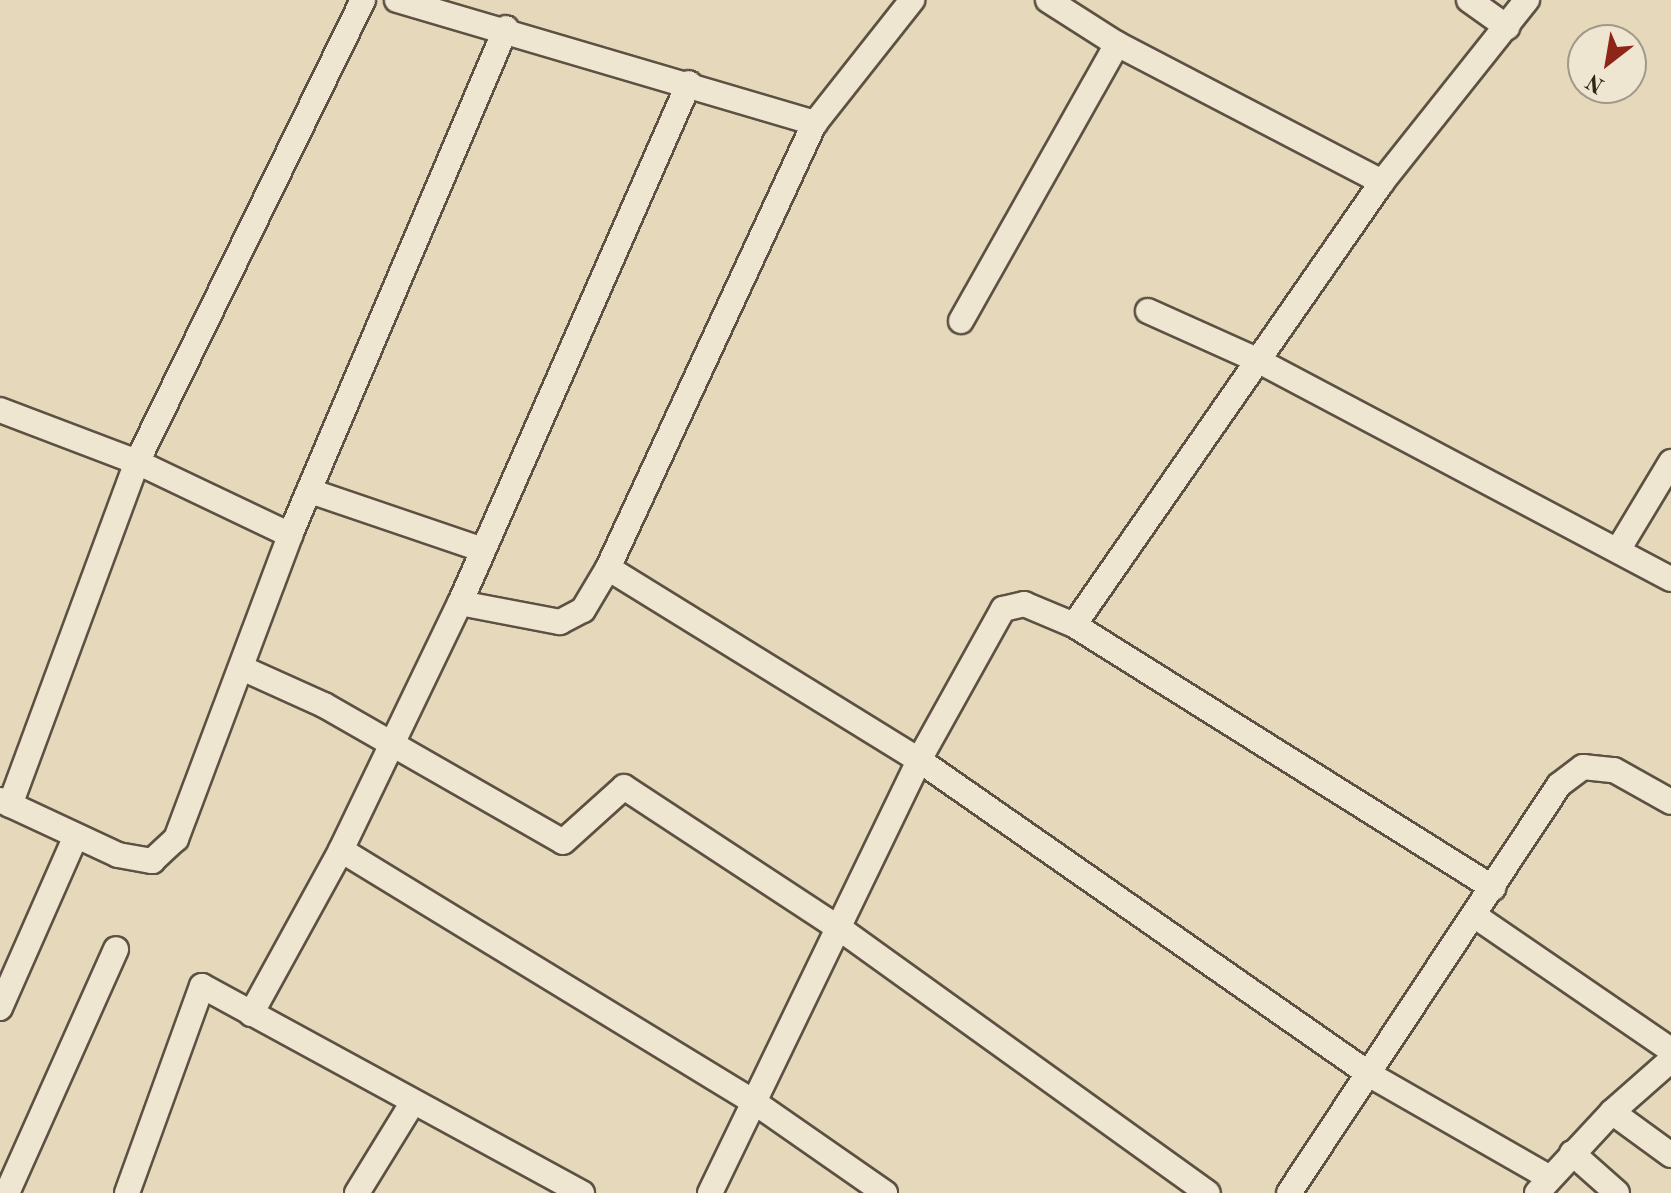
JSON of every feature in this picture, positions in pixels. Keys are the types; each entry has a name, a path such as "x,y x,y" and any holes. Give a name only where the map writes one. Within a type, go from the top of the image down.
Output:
{"street":[{"path":"363,0 137,462 5,802 118,855 152,861 176,839 290,535 506,28"},
{"path":"397,0 506,28 815,123"},
{"path":"460,603 560,622 583,610 608,568 815,123 912,0"},
{"path":"1048,0 1117,44 1382,182"},
{"path":"1469,0 1507,27"},
{"path":"1074,625 1382,182 1527,0"},
{"path":"961,321 1117,44"},
{"path":"251,1014 341,850 460,603 480,549 689,83"},
{"path":"1148,311 1257,360 1671,579"},
{"path":"0,410 137,462 290,535"},
{"path":"1618,550 1671,462"},
{"path":"310,491 480,549"},
{"path":"608,568 919,760 1372,1076 1542,1185 1612,1112 1671,1060"},
{"path":"710,1193 757,1104 919,760 1003,609 1024,604 1074,625 1493,888"},
{"path":"242,668 392,742 563,842 624,787 839,928 1208,1193"},
{"path":"1289,1193 1372,1076 1559,785 1583,767 1614,770 1671,802"},
{"path":"0,1008 76,836"},
{"path":"341,850 757,1104 885,1193"},
{"path":"1475,916 1671,1050"},
{"path":"7,1193 116,949"},
{"path":"127,1193 202,986 582,1193"},
{"path":"357,1193 413,1102"},
{"path":"1612,1112 1671,1155"},
{"path":"1572,1153 1617,1193"}]}
